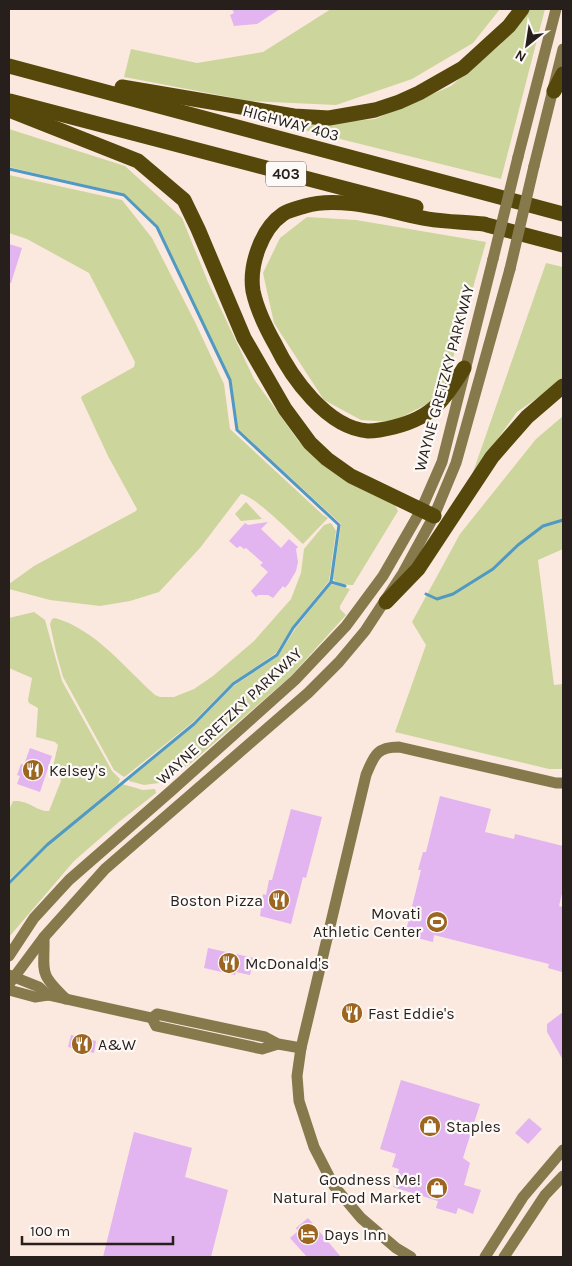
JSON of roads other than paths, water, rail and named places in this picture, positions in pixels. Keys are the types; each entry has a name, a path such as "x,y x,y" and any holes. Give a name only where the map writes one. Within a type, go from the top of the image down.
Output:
{"highway":[{"path":"49,76 97,82 267,112 329,118 375,110 399,102 441,82 463,68 487,48 509,26 522,9"},
{"name":"HIGHWAY 403","path":"9,66 563,214"},
{"path":"554,91 563,74"},
{"name":"403","path":"9,101 563,245"},
{"path":"9,110 138,161 184,200 244,338 284,409 310,443 327,459 351,476 428,513"},
{"path":"464,368 450,390 436,406 409,424 368,431 341,422 315,401 292,375 280,356 266,327 253,291 254,260 265,234 274,223 283,214 307,205 328,203 355,204 430,219 484,224"},
{"path":"386,602 418,568 492,457 527,417 563,386"}],"main road":[{"name":"WAYNE GRETZKY PARKWAY","path":"9,956 34,918 70,880 295,680 346,626 428,513 556,9"},
{"name":"WAYNE GRETZKY PARKWAY","path":"10,979 44,937 105,869 308,693 365,631 386,602 428,513 456,463 510,269 563,49"},
{"path":"411,1257 396,1248 361,1218 334,1186 314,1147 299,1101 297,1076 301,1048 366,775 377,752 386,747 399,748 556,784 563,783"},
{"path":"44,937 44,974 49,983 67,1000"},
{"path":"10,979 40,987 48,995"},
{"path":"9,990 35,997 48,995 152,1018 157,1014 265,1037 278,1044 301,1048"},
{"path":"485,1257 523,1197 563,1150"},
{"path":"504,1257 545,1195 563,1176"}],"waterway":[{"path":"9,169 124,195 157,227 230,380 237,430 339,525 331,582 293,628 277,655 233,684 194,724 47,845 9,883"},
{"path":"426,594 437,599 453,594 493,569 518,545 543,526 563,520"},
{"path":"331,582 345,586"}],"place":[{"name":"Kelsey's","path":"33,770"},
{"name":"Boston Pizza","path":"279,900"},
{"name":"Movati Athletic Center","path":"437,922"},
{"name":"McDonald's","path":"229,963"},
{"name":"Fast Eddie's","path":"352,1013"},
{"name":"A&W","path":"82,1044"},
{"name":"Staples","path":"430,1126"},
{"name":"Goodness Me! Natural Food Market","path":"437,1188"},
{"name":"Days Inn","path":"308,1234"}]}
